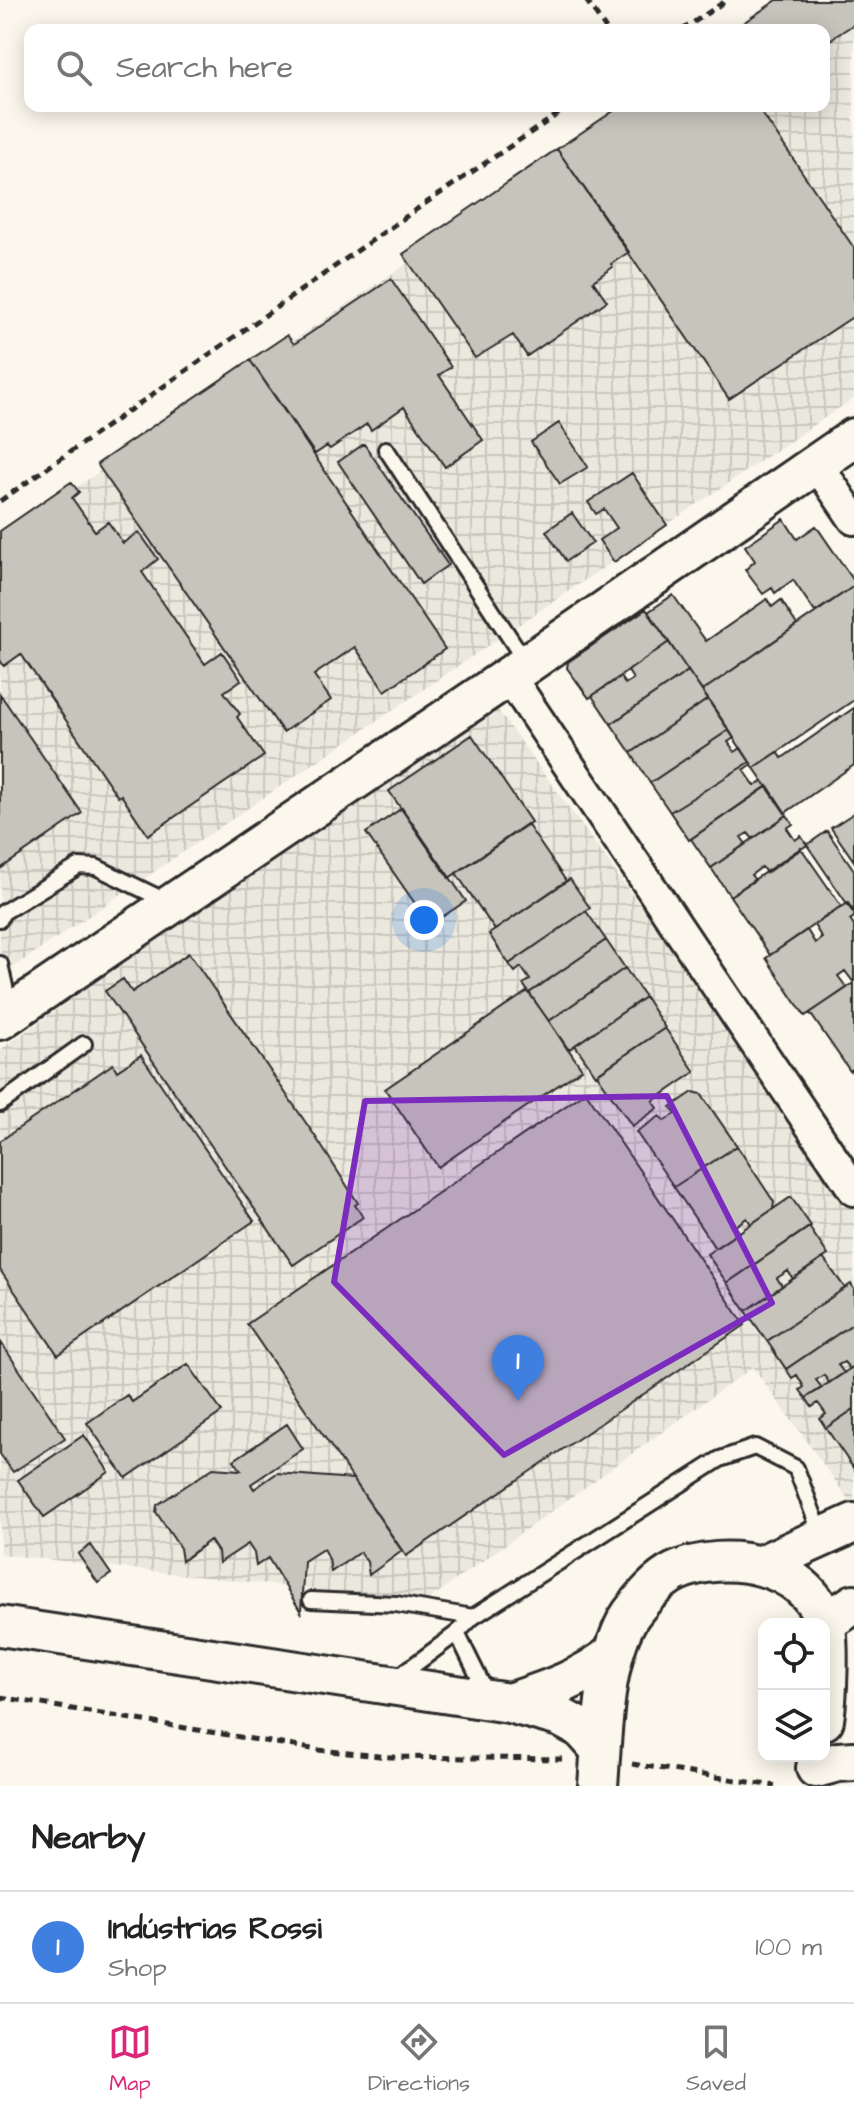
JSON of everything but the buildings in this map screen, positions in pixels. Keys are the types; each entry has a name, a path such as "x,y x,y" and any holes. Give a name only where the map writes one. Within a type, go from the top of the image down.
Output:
{"street":[{"path":"5,1017 854,438"},
{"path":"816,463 854,519"},
{"path":"518,670 854,1190"},
{"path":"599,1764 614,1653 630,1616 653,1588 673,1573 698,1564 763,1564 838,1530"},
{"path":"763,1564 840,1614 835,1714"},
{"path":"0,1626 500,1702 560,1717 582,1729 599,1764"},
{"path":"500,1702 579,1678 592,1672 614,1653"},
{"path":"816,1770 838,1762 854,1761"}],"lane":[{"path":"386,449 518,670"},
{"path":"0,919 2,913 79,866 96,867 172,904"},
{"path":"0,964 5,1017"},
{"path":"0,1104 84,1044"},
{"path":"387,1685 457,1633 473,1617 720,1459 755,1447 796,1468 838,1530"},
{"path":"311,1600 396,1604 473,1617"},
{"path":"457,1633 500,1702"}],"path":[{"path":"586,0 603,24"},
{"path":"691,24 727,0"},
{"path":"0,501 414,211 561,112"},
{"path":"0,1697 318,1750 390,1757 599,1764 775,1786"}],"highlighted area":[{"path":"667,1096 772,1303 504,1455 334,1282 365,1101"}],"shaded area":[{"path":"854,0 854,398 0,976 0,539 631,112 830,112 830,24"},
{"path":"490,699 854,1201 854,1507 753,1367 425,1602 0,1554 0,1050"}],"place":[{"name":"Indústrias Rossi","path":"518,1401"}]}
